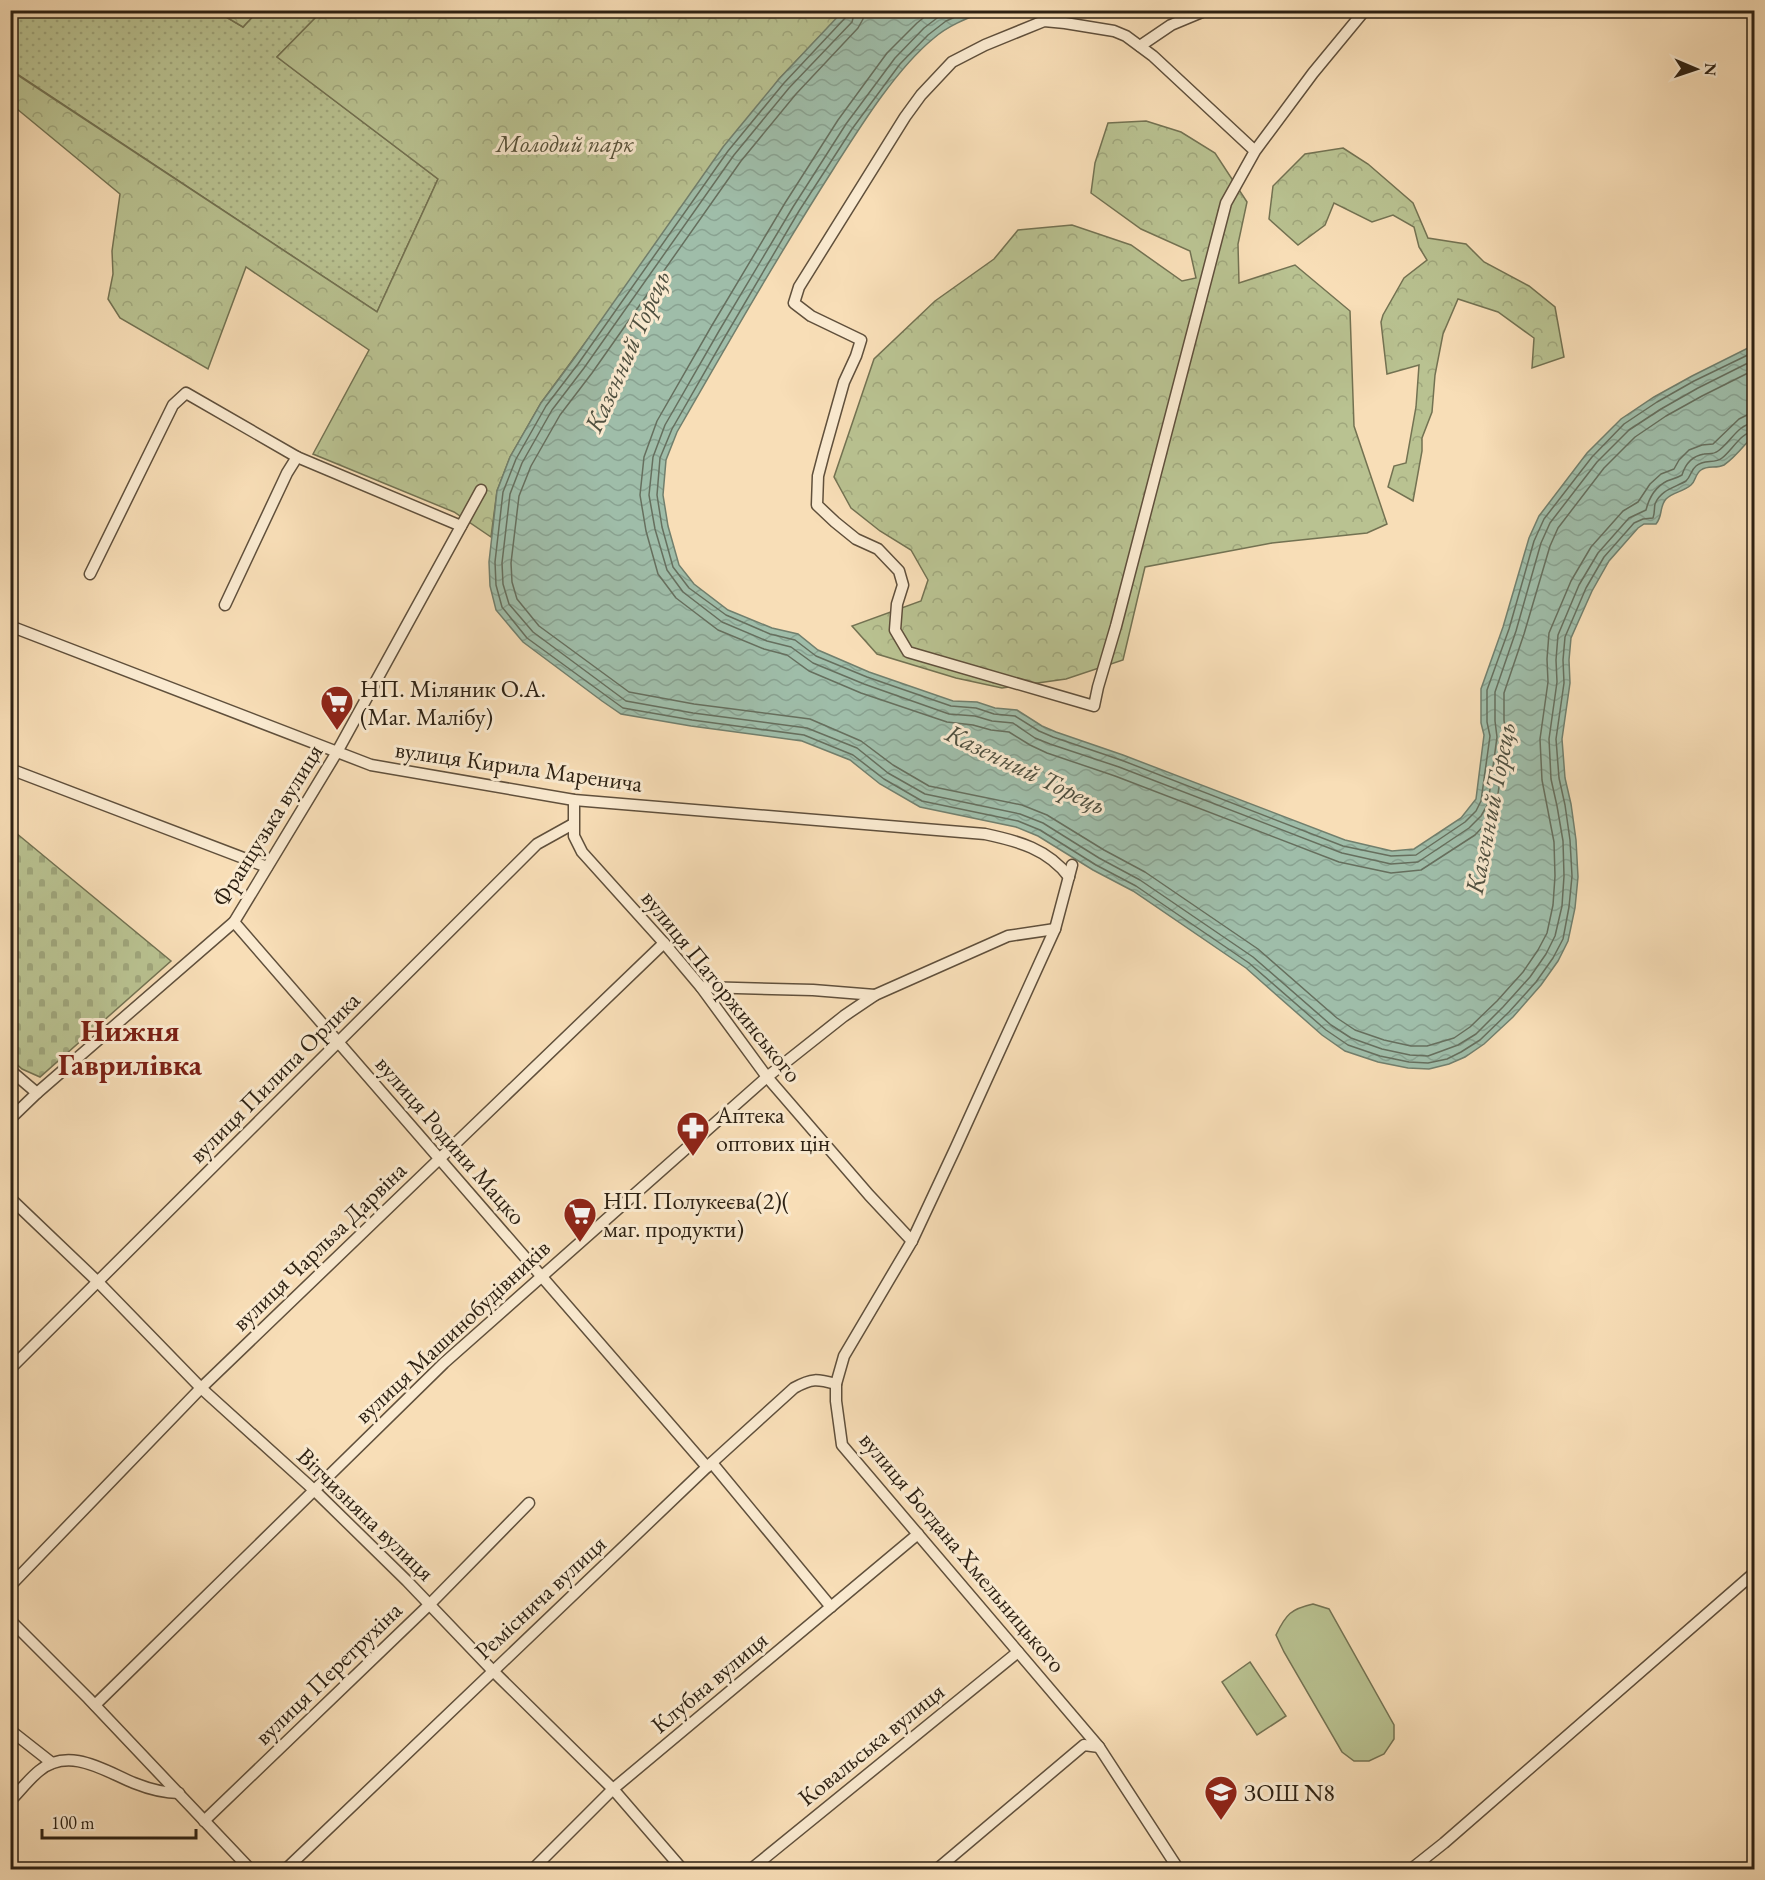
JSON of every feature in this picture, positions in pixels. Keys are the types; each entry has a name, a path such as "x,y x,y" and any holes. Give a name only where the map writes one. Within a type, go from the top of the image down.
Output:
{"street":[{"path":"1140,46 1171,25 1207,10"},
{"path":"1255,151 1153,56 1126,36 1114,31 1065,22 1044,21 985,45 952,62 921,95 905,117 799,287 794,303 811,316 861,340 844,382 818,476 818,505 856,539 878,549 899,571 903,585 897,604 895,630 908,652 1094,706 1226,203 1255,151 1313,73 1365,10"},
{"path":"90,574 173,405 186,393 297,457 461,526"},
{"path":"225,605 286,473 297,457"},
{"name":"Французька вулиця","path":"10,1119 234,922 338,752 481,490"},
{"name":"вулиця Кирила Маренича","path":"10,627 371,765 574,800 985,834 1020,841 1048,856 1069,877"},
{"path":"10,769 267,867"},
{"name":"вулиця Паторжинського","path":"574,800 574,836 582,852 701,987 767,1077 912,1241"},
{"name":"вулиця Пилипа Орлика","path":"10,1369 537,844 573,824"},
{"name":"вулиця Богдана Хмельницького","path":"1072,866 1055,929 912,1241 844,1356 836,1384 836,1401 843,1445 1099,1747 1179,1869"},
{"name":"вулиця Родини Мацко","path":"234,922 831,1607"},
{"name":"вулиця Машинобудівників","path":"95,1705 444,1363 767,1077 844,1016 875,995 1008,936 1055,929"},
{"name":"вулиця Чарльза Дарвіна","path":"10,1586 201,1388 664,943"},
{"path":"701,987 813,990 875,995"},
{"path":"10,1070 37,1093"},
{"name":"Вітчизняна вулиця","path":"10,1198 98,1282 201,1388 314,1490 430,1604 493,1671 613,1789 683,1869"},
{"name":"Реміснича вулиця","path":"285,1869 709,1465 794,1388 808,1380 836,1384"},
{"name":"вулиця Перетрухіна","path":"204,1821 430,1604 529,1503"},
{"name":"Клубна вулиця","path":"532,1869 613,1789 918,1534"},
{"path":"1410,1869 1444,1843 1755,1573"},
{"path":"10,1620 95,1705 251,1869"},
{"name":"Ковальська вулиця","path":"750,1869 1018,1652"},
{"path":"10,1730 52,1763"},
{"path":"936,1869 1084,1745 1099,1747"},
{"path":"10,1801 40,1770 52,1763 66,1760 87,1762 163,1793 179,1793"}],"green space":[{"path":"10,11 216,11 243,27 258,11 322,11 277,57 438,179 377,312 11,70"},
{"path":"216,11 258,11 243,27"},
{"name":"Молодий парк","path":"322,11 844,11 779,79 541,403 510,457 497,491 491,537 454,512 313,454 369,350 246,267 208,369 120,318 108,299 113,274 112,251 120,194 11,104 10,70 377,312 438,179 277,57"},
{"path":"1146,121 1181,132 1215,153 1247,202 1238,244 1239,283 1295,265 1350,311 1354,426 1387,524 1367,533 1272,543 1145,567 1123,660 1066,679 1002,688 956,678 877,654 852,626 921,601 928,580 911,550 880,531 851,508 834,477 874,359 935,301 994,259 1018,230 1072,225 1131,245 1182,281 1196,278 1190,251 1141,229 1091,193 1095,163 1108,123"},
{"path":"1343,148 1368,164 1413,203 1428,238 1466,244 1484,262 1529,286 1555,307 1564,357 1532,368 1534,338 1498,312 1458,299 1443,334 1435,375 1432,412 1422,438 1422,451 1413,501 1388,487 1394,466 1406,463 1416,407 1419,365 1387,374 1381,322 1404,278 1427,260 1419,247 1414,227 1393,215 1372,222 1334,203 1325,225 1298,245 1269,219 1273,186 1305,154"},
{"path":"10,828 171,961 40,1077 22,1069 11,1059"},
{"path":"1313,1604 1329,1609 1394,1725 1394,1739 1384,1754 1369,1761 1354,1761 1342,1752 1276,1635 1283,1622 1294,1610"},
{"path":"1250,1662 1286,1716 1257,1735 1222,1682"}],"water":[{"name":"Казенний Торець","path":"844,10 986,11 952,26 934,38 906,66 867,117 774,266 677,432 666,460 663,495 668,526 679,565 694,584 728,610 772,628 798,634 818,650 869,672 953,701 977,702 995,708 1017,710 1056,732 1123,755 1345,840 1392,851 1414,849 1461,818 1476,799 1484,735 1481,723 1481,689 1503,627 1529,538 1539,516 1587,453 1621,419 1654,397 1754,345 1754,435 1724,465 1701,470 1691,485 1666,499 1656,524 1644,524 1638,528 1609,561 1592,591 1571,638 1570,683 1562,739 1565,778 1576,840 1578,877 1575,908 1568,941 1558,961 1541,985 1513,1017 1484,1044 1465,1057 1429,1069 1408,1068 1378,1062 1345,1051 1322,1035 1246,968 1133,891 1093,870 1038,836 1016,827 920,807 880,784 850,760 802,741 621,714 523,642 496,610 490,586 489,562 497,491 510,457 541,403 723,147 779,79"}],"place":[{"name":"НП. Міляник О.А. (Маг. Малібу)","path":"337,731"},
{"name":"Аптека оптових цін","path":"693,1157"},
{"name":"НП. Полукеєва(2)( маг. продукти)","path":"580,1243"},
{"name":"ЗОШ N8","path":"1221,1821"}],"district":[{"name":"Нижня Гаврилівка","path":"130,1047"}]}
